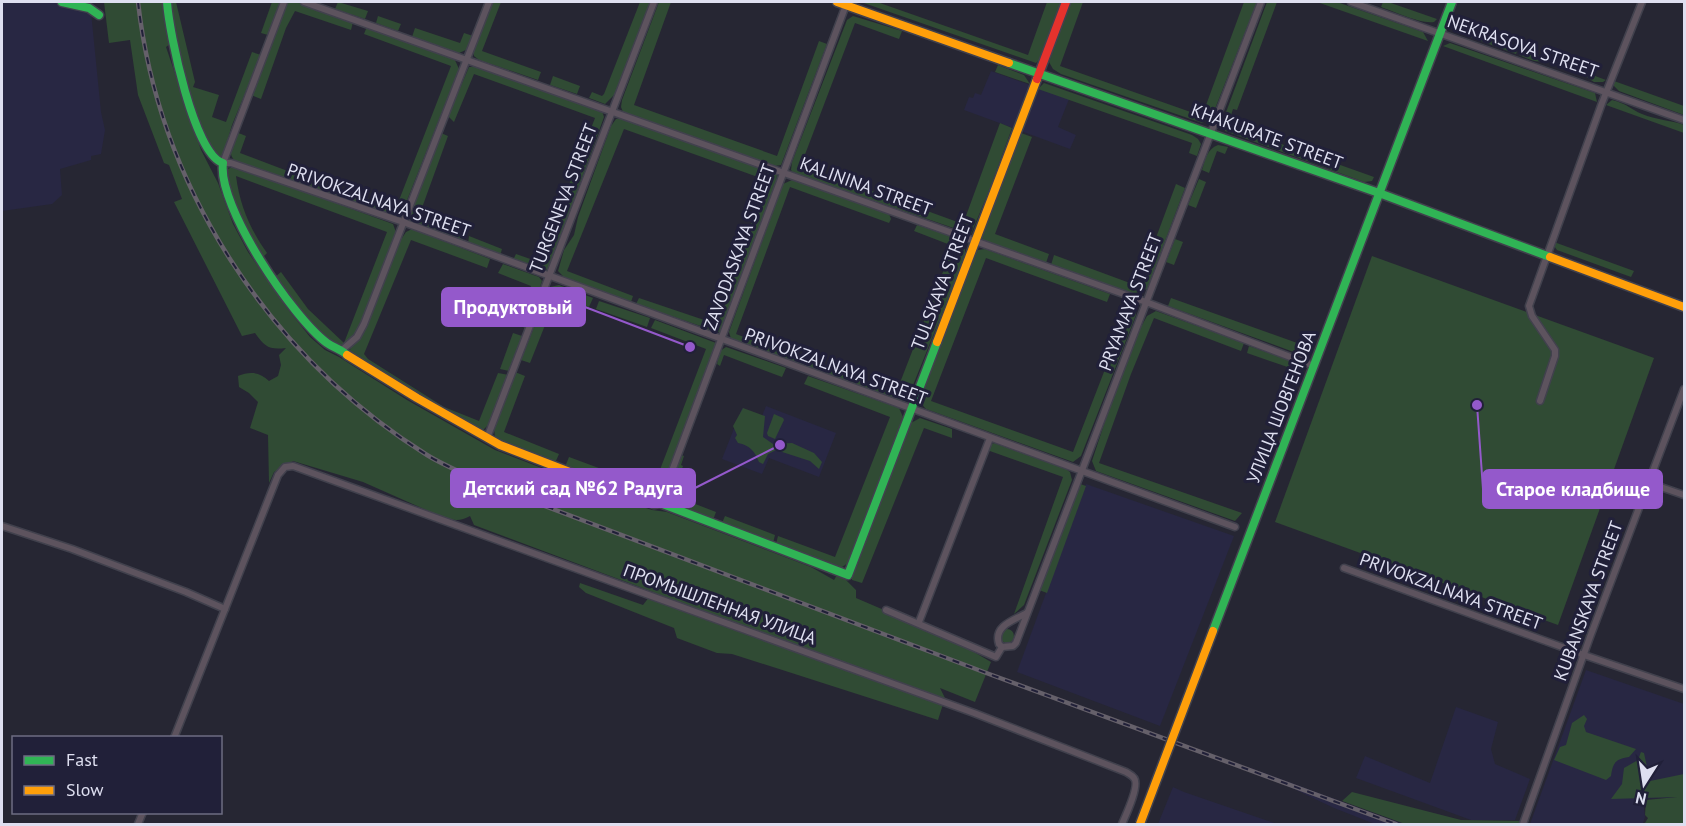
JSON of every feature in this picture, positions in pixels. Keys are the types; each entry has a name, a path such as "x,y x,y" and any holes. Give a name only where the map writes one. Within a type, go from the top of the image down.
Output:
{"street":[{"path":"62,2 89,8 99,15"},
{"path":"167,2 173,43 205,148 215,161 224,163"},
{"path":"284,2 222,170 232,208 247,239 300,315 328,344 342,350 374,372 487,438 654,504 660,503"},
{"name":"KALININA STREET","path":"304,2 1146,302 1314,366"},
{"path":"342,350 357,337 364,324 489,2"},
{"name":"TURGENEVA STREET","path":"487,438 654,2"},
{"name":"KHAKURATE STREET","path":"837,2 847,3 1379,193 1684,307"},
{"name":"TULSKAYA STREET","path":"660,503 848,575 1066,2"},
{"name":"PRYAMAYA STREET","path":"1002,647 1013,646 1016,643 1261,2"},
{"name":"NEKRASOVA STREET","path":"1351,2 1684,120"},
{"name":"УЛИЦА ШОВГЕНОВА","path":"1140,825 1452,2"},
{"path":"1540,401 1556,356 1555,350 1529,310 1546,256 1606,92 1642,2"},
{"name":"ZAVODASKAYA STREET","path":"660,503 847,3"},
{"name":"PRIVOKZALNAYA STREET","path":"224,163 231,163 403,222 1235,526"},
{"name":"KUBANSKAYA STREET","path":"1523,825 1684,389"},
{"path":"919,622 990,438"},
{"name":"ПРОМЫШЛЕННАЯ УЛИЦА","path":"225,609 278,475 285,467 293,466 974,713 1126,772 1134,777 1135,790 1122,825"},
{"path":"1648,483 1684,495"},
{"path":"2,526 72,549 225,609 175,736"},
{"name":"PRIVOKZALNAYA STREET","path":"1344,568 1684,689"},
{"path":"886,609 996,657 1002,647 997,639 998,632 1003,626 1027,613"}],"shaded area":[{"path":"2,2 90,2 101,112 105,130 101,154 91,156 91,160 60,169 62,195 52,204 2,211"},
{"path":"991,71 1069,99 1058,127 1076,135 1070,149 964,110 969,97 973,98 975,93 981,95"},
{"path":"766,406 836,433 819,477 769,458 762,474 722,459 742,408 762,416"},
{"path":"1086,484 1234,536 1160,726 1017,672"},
{"path":"1586,670 1684,704 1684,797 1643,799 1645,817 1643,823 1648,824 1530,824"},
{"path":"1456,707 1498,722 1491,749 1495,764 1530,779 1515,820 1471,820 1356,778 1365,756 1430,783"},
{"path":"1248,767 1404,824 1375,824 1334,808"},
{"path":"1173,787 1184,792 1277,824 1158,824"}],"green space":[{"path":"104,2 165,2 170,44 166,47 201,150 218,183 233,224 248,252 287,308 310,337 325,350 495,450 637,505 667,512 811,567 834,580 837,575 841,575 856,590 856,598 968,646 991,662 975,702 940,688 945,698 938,720 732,654 717,653 677,638 674,628 586,593 579,587 580,583 643,605 653,592 474,525 470,516 456,520 442,517 363,482 293,461 274,472 269,483 268,435 250,428 258,402 239,387 238,376 255,373 269,381 278,376 281,365 279,355 286,348 268,346 255,333 242,336 174,202 182,199 169,165 164,163 138,95 130,40 109,43"},
{"path":"169,2 176,2 195,82 193,87 219,95 212,117 226,122 252,52 261,55 232,125 222,159 216,159 206,142 191,104 180,62"},
{"path":"272,2 280,2 268,35 261,33"},
{"path":"288,2 298,2 353,22 351,30 295,11 286,28 261,99 251,95"},
{"path":"338,2 368,11 365,19 335,9"},
{"path":"492,2 501,2 482,51 541,72 538,80 479,60 474,56 473,50"},
{"path":"640,2 650,2 615,94 605,104 589,98 592,92 602,96 604,94"},
{"path":"659,2 671,2 634,105 777,156 819,41 827,44 781,165 775,166 623,112 622,100"},
{"path":"861,2 877,2 1028,55 1047,2 1061,2 1040,59 1036,63"},
{"path":"1070,2 1083,2 1060,66 1202,116 1244,2 1257,2 1211,119 1202,123 1061,74 1053,69 1049,62"},
{"path":"1267,2 1277,2 1237,110 1233,109 1228,125 1374,177 1372,181 1364,182 1225,131 1222,123"},
{"path":"1317,2 1337,2 1423,32 1428,41"},
{"path":"1383,2 1437,19 1434,22 1428,22 1415,19 1381,7"},
{"path":"378,16 401,24 398,31 376,23"},
{"path":"853,16 902,31 899,39 855,23 801,165 963,224 1000,123 1012,128 971,234 793,173 791,170 792,162 847,20"},
{"path":"1452,23 1518,48 1516,54 1454,31 1451,28"},
{"path":"369,28 454,58 459,69 400,218 309,187 310,179 396,208 451,66 364,34"},
{"path":"415,28 460,43 464,33 473,36 468,49 459,53 412,37"},
{"path":"1450,43 1595,93 1597,102 1443,46"},
{"path":"1521,49 1606,80 1594,82 1577,71 1547,60 1529,59 1519,55"},
{"path":"998,65 1024,75 1030,84 995,72"},
{"path":"469,67 476,67 602,111 604,117 550,266 546,270 513,260 516,254 539,262 595,118 474,74 454,122 448,116"},
{"path":"553,76 580,86 577,94 550,85"},
{"path":"1614,81 1684,106 1684,115 1619,91 1614,86"},
{"path":"1044,83 1192,135 1201,144 1197,156 1189,153 1192,143 1038,89"},
{"path":"1612,100 1647,116 1684,125 1684,133 1606,105"},
{"path":"622,118 775,172 777,175 776,184 721,333 636,304 639,298 716,324 766,180 624,129 567,271 633,296 631,302 564,277 558,271 564,250 574,235 578,217 611,126 616,119"},
{"path":"236,132 246,136 240,153 306,178 304,185 235,161 231,151"},
{"path":"441,133 448,136 419,216 465,235 462,242 411,223 408,218"},
{"path":"1021,133 1032,137 995,234 1049,254 1046,263 986,242 981,238"},
{"path":"1218,145 1228,147 1225,154 1217,151 1209,173 1202,170 1209,152"},
{"path":"234,166 393,224 397,235 361,326 354,337 343,346 325,337 315,328 275,277 281,272 308,309 344,343 387,232 236,176 247,217 267,253 261,259 238,216 229,192 226,170"},
{"path":"1199,179 1206,182 1196,208 1188,205"},
{"path":"792,180 889,214 891,219 889,223 790,187 736,334 835,372 896,393 953,246 914,231 917,225 965,241 965,257 907,400 899,401 731,339 729,332 783,184"},
{"path":"1176,184 1185,188 1147,289 1133,294 1051,265 1054,255 1138,286"},
{"path":"412,229 490,259 487,268 411,240 364,354 368,359 444,407 479,421 498,373 509,375 489,424 482,431 476,430 349,353 351,347 361,338 372,314 400,241 406,232"},
{"path":"469,236 502,249 500,256 468,244"},
{"path":"1175,239 1183,242 1174,265 1166,262"},
{"path":"1554,242 1634,271 1631,277 1557,250"},
{"path":"985,249 1110,294 1107,302 986,258 931,401 1073,452 1131,302 1135,304 1136,315 1081,456 1073,462 923,406 923,388 974,254 978,250"},
{"path":"1372,256 1654,358 1558,625 1275,522"},
{"path":"503,264 539,277 542,281 526,328 516,325 531,286 498,273"},
{"path":"559,285 593,298 589,307 557,295 530,363 521,360 550,287"},
{"path":"1171,298 1314,349 1307,354 1299,354 1168,306"},
{"path":"599,301 650,318 647,327 596,309"},
{"path":"1156,311 1244,343 1241,351 1154,318 1099,463 1242,513 1235,521 1096,471 1092,461 1113,397 1141,327 1147,316"},
{"path":"655,320 716,343 660,496 653,500 565,467 569,457 653,488 706,349 651,328"},
{"path":"513,333 522,336 509,371 500,369"},
{"path":"1249,346 1301,364 1299,371 1247,353"},
{"path":"726,347 786,368 782,377 724,355 720,366 717,364 720,351"},
{"path":"515,372 525,376 504,432 559,454 555,463 499,441 495,437 494,429"},
{"path":"808,376 899,408 903,417 848,563 839,569 776,544 778,536 835,557 890,417 804,384"},
{"path":"743,408 765,416 763,437 773,444 792,443 814,453 822,462 819,469 810,461 776,450 768,454 763,464 759,462 752,450 738,443 735,438 737,435 733,426"},
{"path":"774,414 784,420 775,439 767,433"},
{"path":"920,418 952,429 952,438 924,428 862,583 852,580 905,436 911,423"},
{"path":"994,443 1066,469 1070,472 1072,480 1024,605 1014,614 1063,477 987,450"},
{"path":"681,455 684,456 681,465 683,466 672,495 716,512 713,520 666,500"},
{"path":"1080,484 1086,486 1047,593 1039,590"},
{"path":"725,516 775,535 773,543 722,523"},
{"path":"1007,629 1012,631 1014,636 1012,641 1007,643 1002,641 1000,636 1002,631"},
{"path":"1584,715 1587,719 1584,726 1586,732 1636,749 1629,757 1616,762 1611,776 1606,780 1554,760 1560,747 1566,745 1572,723"},
{"path":"1641,752 1644,753 1650,781 1684,774 1684,824 1645,823 1648,818 1645,815 1646,800 1677,797 1611,799 1622,784 1624,768 1638,760"},
{"path":"1352,792 1461,820 1520,821 1520,824 1405,824 1342,801"}],"railway":[{"path":"138,2 150,71 170,137 197,201 231,261 272,317 318,368 370,415 427,455 484,483 989,674 1396,824"}],"traffic: fast":[{"path":"62,2 89,8 99,15"},
{"path":"167,2 178,64 193,116 202,139 212,155 223,163 224,182 244,232 260,260 296,310 327,343 347,355"},
{"path":"1213,631 1452,2"},
{"path":"1009,63 1379,193 1550,257"},
{"path":"624,493 654,504 660,503 848,575 937,342"}],"traffic: slow":[{"path":"837,2 1009,63"},
{"path":"937,342 1037,79"},
{"path":"1550,257 1684,307"},
{"path":"347,355 500,445 624,493"},
{"path":"1140,824 1213,631"}],"traffic: jam":[{"path":"1037,79 1066,2"}],"place":[{"name":"Продуктовый","path":"690,347"},
{"name":"Старое кладбище","path":"1477,405"},
{"name":"Детский сад №62 Радуга","path":"780,445"}]}
